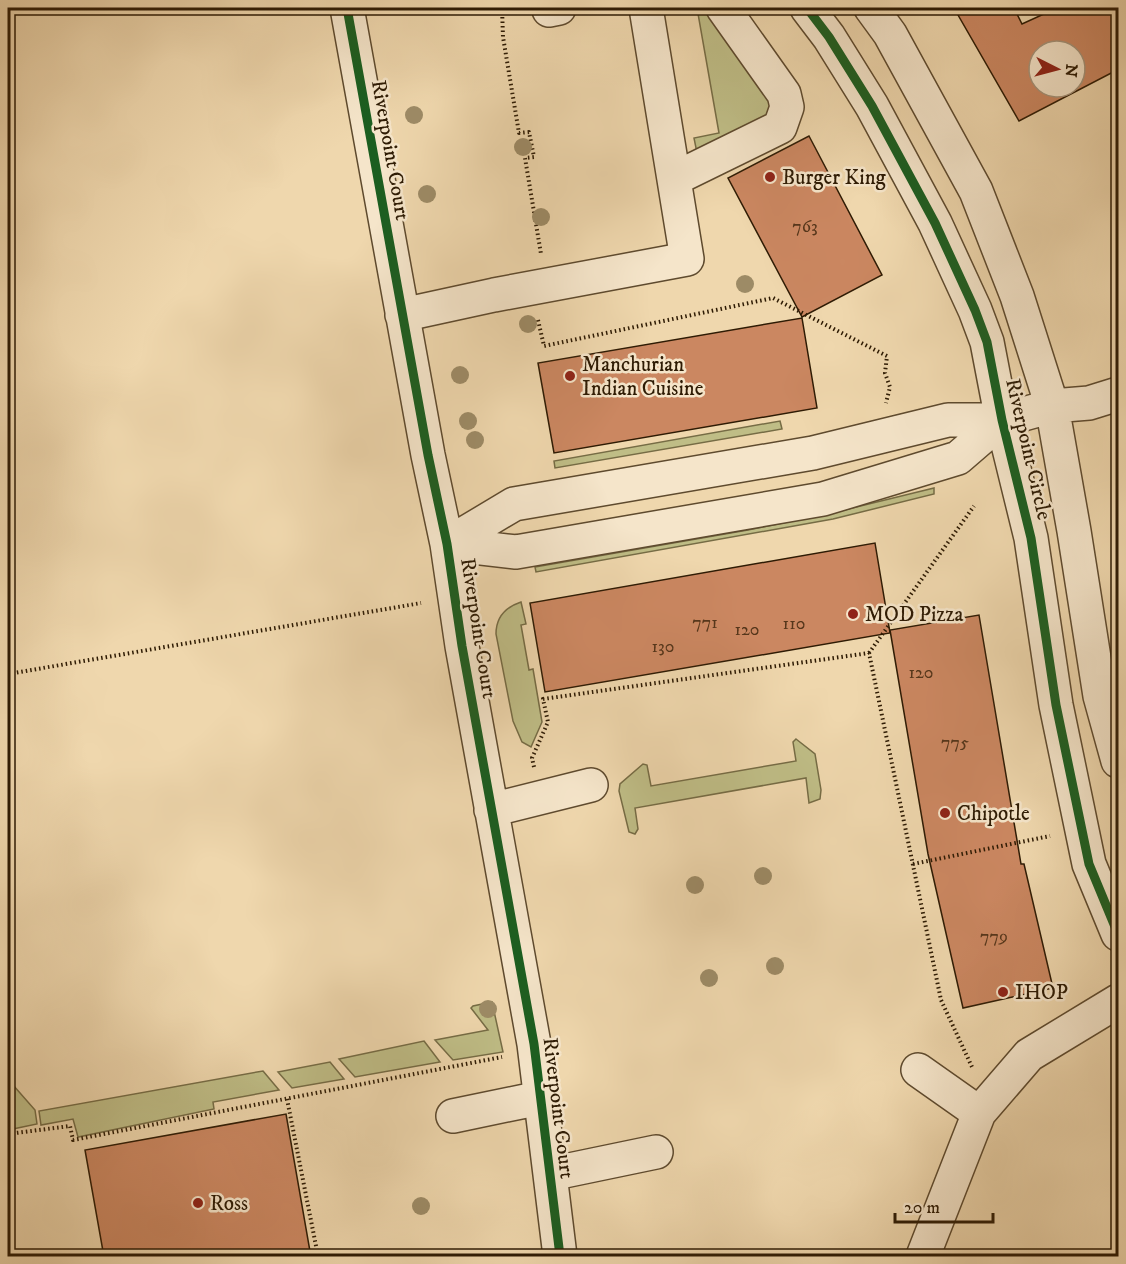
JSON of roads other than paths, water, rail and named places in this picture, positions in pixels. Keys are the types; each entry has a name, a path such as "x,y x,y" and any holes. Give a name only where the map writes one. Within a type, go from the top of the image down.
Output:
{"street":[{"name":"Riverpoint Court","path":"347,8 428,455 447,544 462,646 534,1044 560,1257"},
{"path":"402,315 494,295 687,259 646,8"},
{"path":"674,179 780,127 787,107 784,94 723,8"},
{"name":"Riverpoint Circle","path":"807,8 829,37 872,106 935,223 975,310 987,342 1002,420 1030,538 1056,705 1089,864 1119,934"},
{"name":"Riverpoint Circle","path":"871,8 890,34 976,191 1017,296 1052,406 1100,696 1119,761"},
{"path":"447,544 514,504 813,453 948,420 1002,420 1052,406 1089,403 1119,394"},
{"path":"447,544 516,552 824,499 958,458 1002,420"},
{"path":"491,810 591,785"},
{"path":"923,1257 979,1113 1029,1055 1119,1001"},
{"path":"918,1070 979,1113"},
{"path":"453,1116 540,1098"},
{"path":"550,1174 656,1152"}],"place":[{"name":"Burger King","path":"770,177"},
{"name":"Manchurian Indian Cuisine","path":"570,376"},
{"name":"MOD Pizza","path":"853,614"},
{"name":"Chipotle","path":"945,813"},
{"name":"IHOP","path":"1003,992"},
{"name":"Ross","path":"198,1203"}]}
